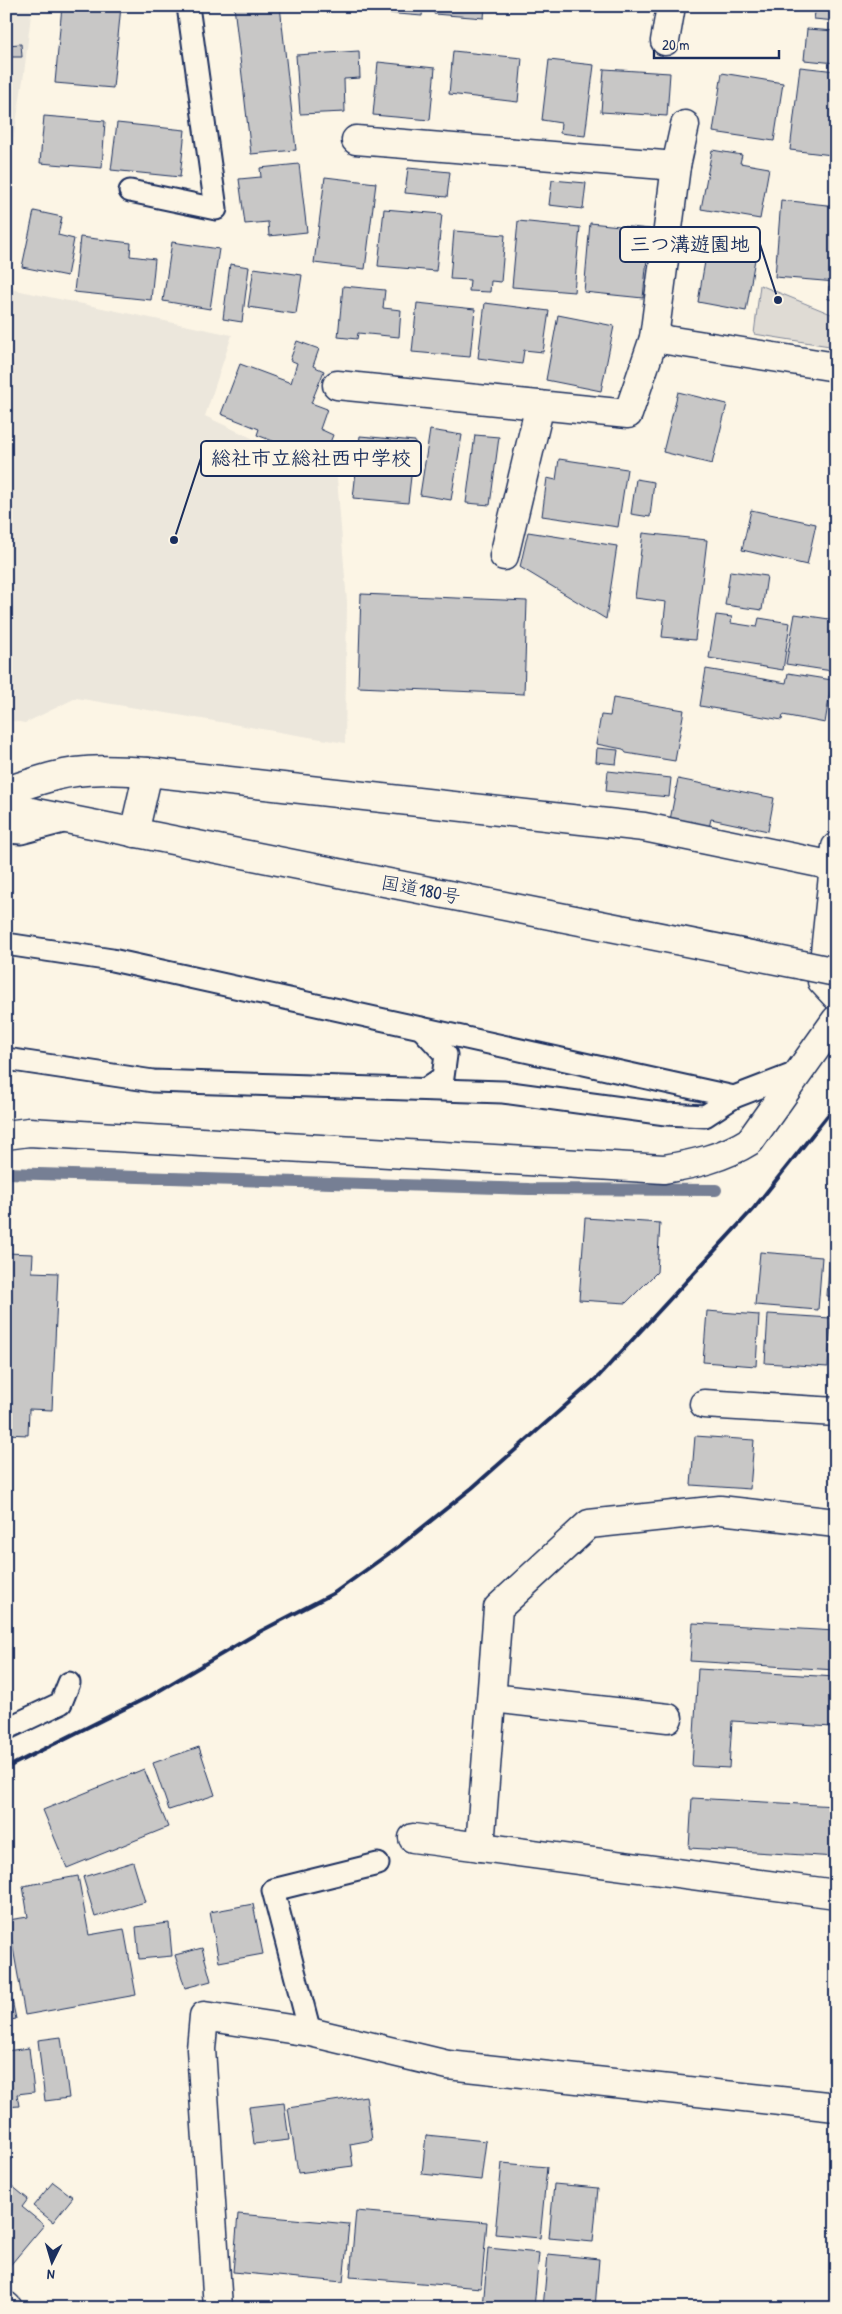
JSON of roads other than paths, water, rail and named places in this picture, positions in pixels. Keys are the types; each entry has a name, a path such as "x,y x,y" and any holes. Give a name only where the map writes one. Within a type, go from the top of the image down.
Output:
{"main road":[{"path":"665,41 671,6"},
{"path":"338,385 628,414 654,338 676,166 685,125"},
{"path":"356,140 676,166"},
{"path":"654,338 836,367"},
{"path":"504,556 540,405"},
{"path":"6,791 56,776 79,772 118,770 148,772 644,827 835,856 822,980 836,996"},
{"path":"134,833 148,772"},
{"name":"国道180号","path":"6,807 836,972"},
{"path":"6,1135 29,1132 664,1169 700,1163 734,1151 750,1141 836,1020"},
{"path":"704,1404 836,1412"},
{"path":"480,1847 498,1608 589,1524 720,1510 836,1523"},
{"path":"492,1698 668,1718"},
{"path":"413,1838 836,1894"},
{"path":"218,2308 200,2049 204,2016 310,2032 448,2065 836,2107"}],"lane":[{"path":"130,191 216,209 188,6"},
{"path":"6,832 21,832 72,820"},
{"path":"6,944 112,960 734,1097"},
{"path":"422,1028 446,1056 443,1078 426,1089"},
{"path":"6,1059 153,1081 503,1092 666,1114 705,1116 734,1097 799,1072"},
{"path":"6,1729 61,1703 69,1683"},
{"path":"310,2032 272,1890 378,1864"}],"waterway":[{"path":"6,1173 529,1189 716,1190"}],"railway":[{"path":"6,1768 150,1696 261,1631 334,1593 398,1547 472,1488 599,1376 754,1208 836,1105"}],"place":[{"name":"三つ溝遊園地","path":"778,300"},
{"name":"総社市立総社西中学校","path":"174,540"}]}
